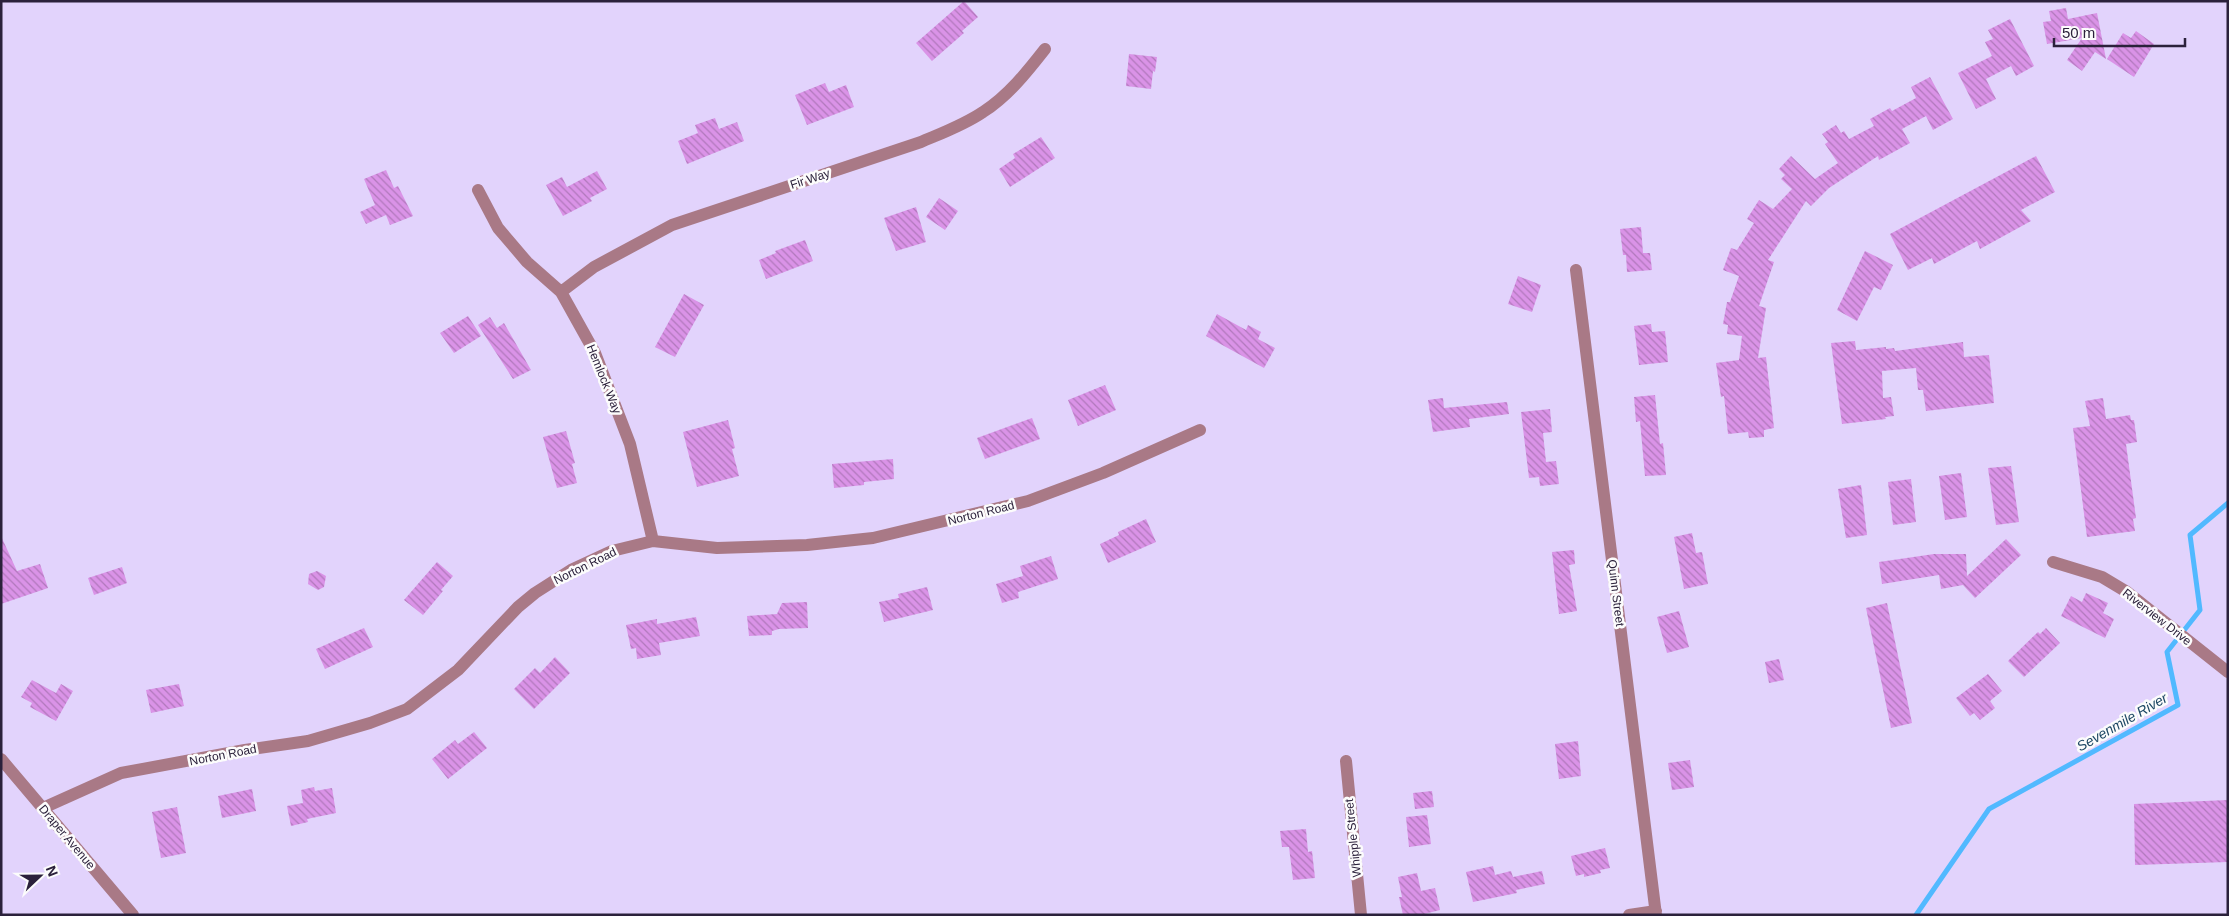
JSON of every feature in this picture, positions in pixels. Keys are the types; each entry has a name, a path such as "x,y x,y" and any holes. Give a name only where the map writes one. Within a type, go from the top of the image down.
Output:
{"street":[{"name":"Fir Way","path":"561,292 594,267 672,225 902,148 952,129 983,113 1007,94 1045,49"},
{"name":"Hemlock Way","path":"478,190 498,228 527,262 561,292 595,353 630,444 653,541"},
{"name":"Quinn Street","path":"1576,270 1656,913"},
{"name":"Norton Road","path":"43,808 121,773 245,750 308,741 399,713 426,696 458,670 518,607 548,585 612,551 653,541 717,548 807,545 874,538 1028,501 1103,473 1200,430"},
{"name":"Riverview Drive","path":"2053,562 2102,577 2127,592 2228,672"},
{"name":"Draper Avenue","path":"1,759 133,915"},
{"name":"Whipple Street","path":"1346,760 1361,915"},
{"path":"1629,915 1656,913"}],"building":[{"path":"964,1 978,17 962,31 964,33 932,61 916,43"},
{"path":"2066,8 2068,19 2097,13 2106,59 2095,52 2082,71 2067,60 2082,38 2047,44 2043,22 2051,21 2049,11"},
{"path":"2010,19 2034,66 2016,76 2011,66 1986,79 1996,99 1976,109 1958,73 1992,56 1985,42 1993,39 1988,30"},
{"path":"2136,31 2154,44 2134,77 2107,59 2123,33 2131,38"},
{"path":"1129,54 1157,57 1151,89 1126,86"},
{"path":"1930,77 1953,119 1933,130 1926,116 1902,129 1910,143 1879,160 1878,156 1829,188 1811,206 1806,201 1768,260 1774,262 1759,306 1766,308 1758,358 1766,357 1774,428 1764,430 1764,437 1749,438 1748,432 1728,434 1724,396 1721,397 1716,363 1739,360 1742,336 1727,334 1728,325 1723,324 1727,302 1730,302 1739,276 1723,270 1731,248 1737,250 1754,223 1747,219 1759,200 1773,209 1792,189 1781,179 1785,175 1779,169 1791,156 1815,179 1838,163 1825,144 1828,142 1822,134 1836,125 1841,133 1844,131 1849,139 1874,126 1870,119 1890,108 1892,111 1916,98 1911,87"},
{"path":"825,83 829,92 846,85 854,107 807,125 795,95"},
{"path":"715,118 719,129 737,122 744,141 687,164 678,141 698,133 695,125"},
{"path":"1041,137 1055,158 1010,187 999,169 1015,158 1013,154"},
{"path":"2036,156 2055,192 2021,210 2031,221 1980,249 1977,241 1934,264 1932,258 1908,270 1890,234"},
{"path":"386,170 394,188 398,186 413,216 390,225 386,215 366,224 360,212 375,205 364,179"},
{"path":"597,171 607,189 590,198 592,201 563,216 546,185 562,177 567,187"},
{"path":"939,198 958,211 945,230 926,217"},
{"path":"916,207 926,242 896,251 884,218"},
{"path":"1641,227 1643,253 1650,253 1652,270 1627,272 1626,255 1623,255 1620,229"},
{"path":"805,240 813,261 766,279 759,260 776,253 775,251"},
{"path":"1865,251 1893,265 1881,290 1874,287 1857,321 1837,310"},
{"path":"1518,276 1541,285 1532,312 1508,304"},
{"path":"684,294 704,305 675,357 655,347"},
{"path":"1217,314 1246,330 1248,325 1261,332 1258,339 1275,348 1264,368 1206,336"},
{"path":"468,316 481,336 454,353 440,333"},
{"path":"490,317 497,328 504,323 531,370 513,379 478,325"},
{"path":"1651,324 1652,332 1665,331 1668,362 1639,365 1634,326"},
{"path":"1855,341 1856,350 1886,347 1886,349 1894,348 1895,351 1963,342 1964,357 1989,355 1994,403 1926,411 1923,390 1918,390 1916,368 1882,371 1883,398 1891,397 1894,416 1885,417 1886,419 1842,424 1831,343"},
{"path":"1105,385 1116,410 1078,426 1068,400"},
{"path":"1655,395 1660,444 1663,443 1666,475 1645,476 1640,421 1636,422 1634,397"},
{"path":"1443,398 1444,408 1507,402 1509,414 1469,419 1470,427 1433,432 1428,400"},
{"path":"2103,398 2106,419 2130,415 2131,420 2134,420 2137,442 2126,444 2136,518 2133,519 2135,531 2087,537 2073,428 2090,426 2085,401"},
{"path":"1550,409 1552,432 1543,433 1546,462 1556,461 1559,484 1540,486 1539,477 1529,478 1521,412"},
{"path":"1032,418 1040,439 985,459 977,438"},
{"path":"728,420 735,448 732,449 739,476 697,487 683,432"},
{"path":"566,431 575,463 572,464 577,483 557,488 543,437"},
{"path":"893,459 894,479 834,488 832,464"},
{"path":"2011,466 2019,522 1996,525 1988,468"},
{"path":"1961,473 1967,517 1945,520 1939,476"},
{"path":"1911,479 1916,522 1893,525 1888,482"},
{"path":"1861,485 1867,535 1846,538 1838,489"},
{"path":"1146,519 1156,542 1108,563 1100,544 1119,535 1118,532"},
{"path":"1692,533 1696,553 1702,552 1708,584 1684,589 1674,537"},
{"path":"1,536 17,571 40,564 48,588 1,604"},
{"path":"2006,539 2021,555 1975,598 1963,585 1941,589 1939,575 1882,584 1879,562 1934,554 1966,554 1967,576"},
{"path":"1574,550 1575,564 1569,565 1577,611 1559,614 1552,552"},
{"path":"1051,556 1058,579 1018,592 1019,598 1002,603 996,584 1023,576 1020,566"},
{"path":"437,562 453,576 423,615 404,600"},
{"path":"122,567 127,583 94,595 88,578"},
{"path":"317,571 326,576 324,587 318,590 308,584 309,574"},
{"path":"927,587 933,610 884,622 879,602 899,598 898,594"},
{"path":"2086,593 2108,603 2103,613 2114,619 2105,638 2061,616 2071,596 2082,602"},
{"path":"807,602 808,628 779,629 772,631 772,635 749,636 747,616 777,614 782,603"},
{"path":"1887,603 1912,723 1891,728 1866,608"},
{"path":"1679,611 1689,647 1667,653 1657,617"},
{"path":"696,617 700,636 659,643 661,655 637,659 636,648 631,649 626,625 657,619 657,624"},
{"path":"364,628 373,647 325,669 316,649"},
{"path":"2046,628 2060,643 2024,677 2008,661 2038,632 2040,634"},
{"path":"555,657 570,673 534,709 514,689 535,668 540,673"},
{"path":"1779,659 1784,680 1769,683 1765,662"},
{"path":"1988,674 2002,691 1990,701 1995,708 1980,720 1974,713 1970,716 1956,698"},
{"path":"32,680 56,693 61,684 73,691 56,721 30,707 32,703 21,697"},
{"path":"179,684 184,706 151,713 146,690"},
{"path":"474,732 487,748 448,779 432,759 455,740 458,744"},
{"path":"1578,741 1581,776 1559,779 1555,744"},
{"path":"1690,760 1694,787 1672,790 1668,763"},
{"path":"314,787 315,791 332,788 336,813 307,819 308,822 291,826 287,806 303,803 301,790"},
{"path":"252,789 256,811 222,818 218,796"},
{"path":"1432,791 1434,807 1415,809 1413,793"},
{"path":"2228,800 2228,862 2135,865 2134,804"},
{"path":"177,807 186,853 161,858 152,812"},
{"path":"1427,815 1431,844 1409,847 1406,817"},
{"path":"1306,829 1308,852 1312,851 1315,878 1293,880 1289,847 1282,847 1280,831"},
{"path":"1605,848 1610,868 1600,870 1601,873 1584,877 1584,874 1576,876 1571,856"},
{"path":"1493,866 1495,875 1511,871 1513,877 1542,871 1545,884 1516,890 1517,893 1473,902 1466,872"},
{"path":"1417,873 1421,891 1435,888 1440,910 1420,915 1403,915 1399,897 1402,897 1398,877"}],"waterway":[{"name":"Sevenmile River","path":"1916,915 1989,809 2178,705 2167,652 2200,610 2190,535 2228,503"}]}
